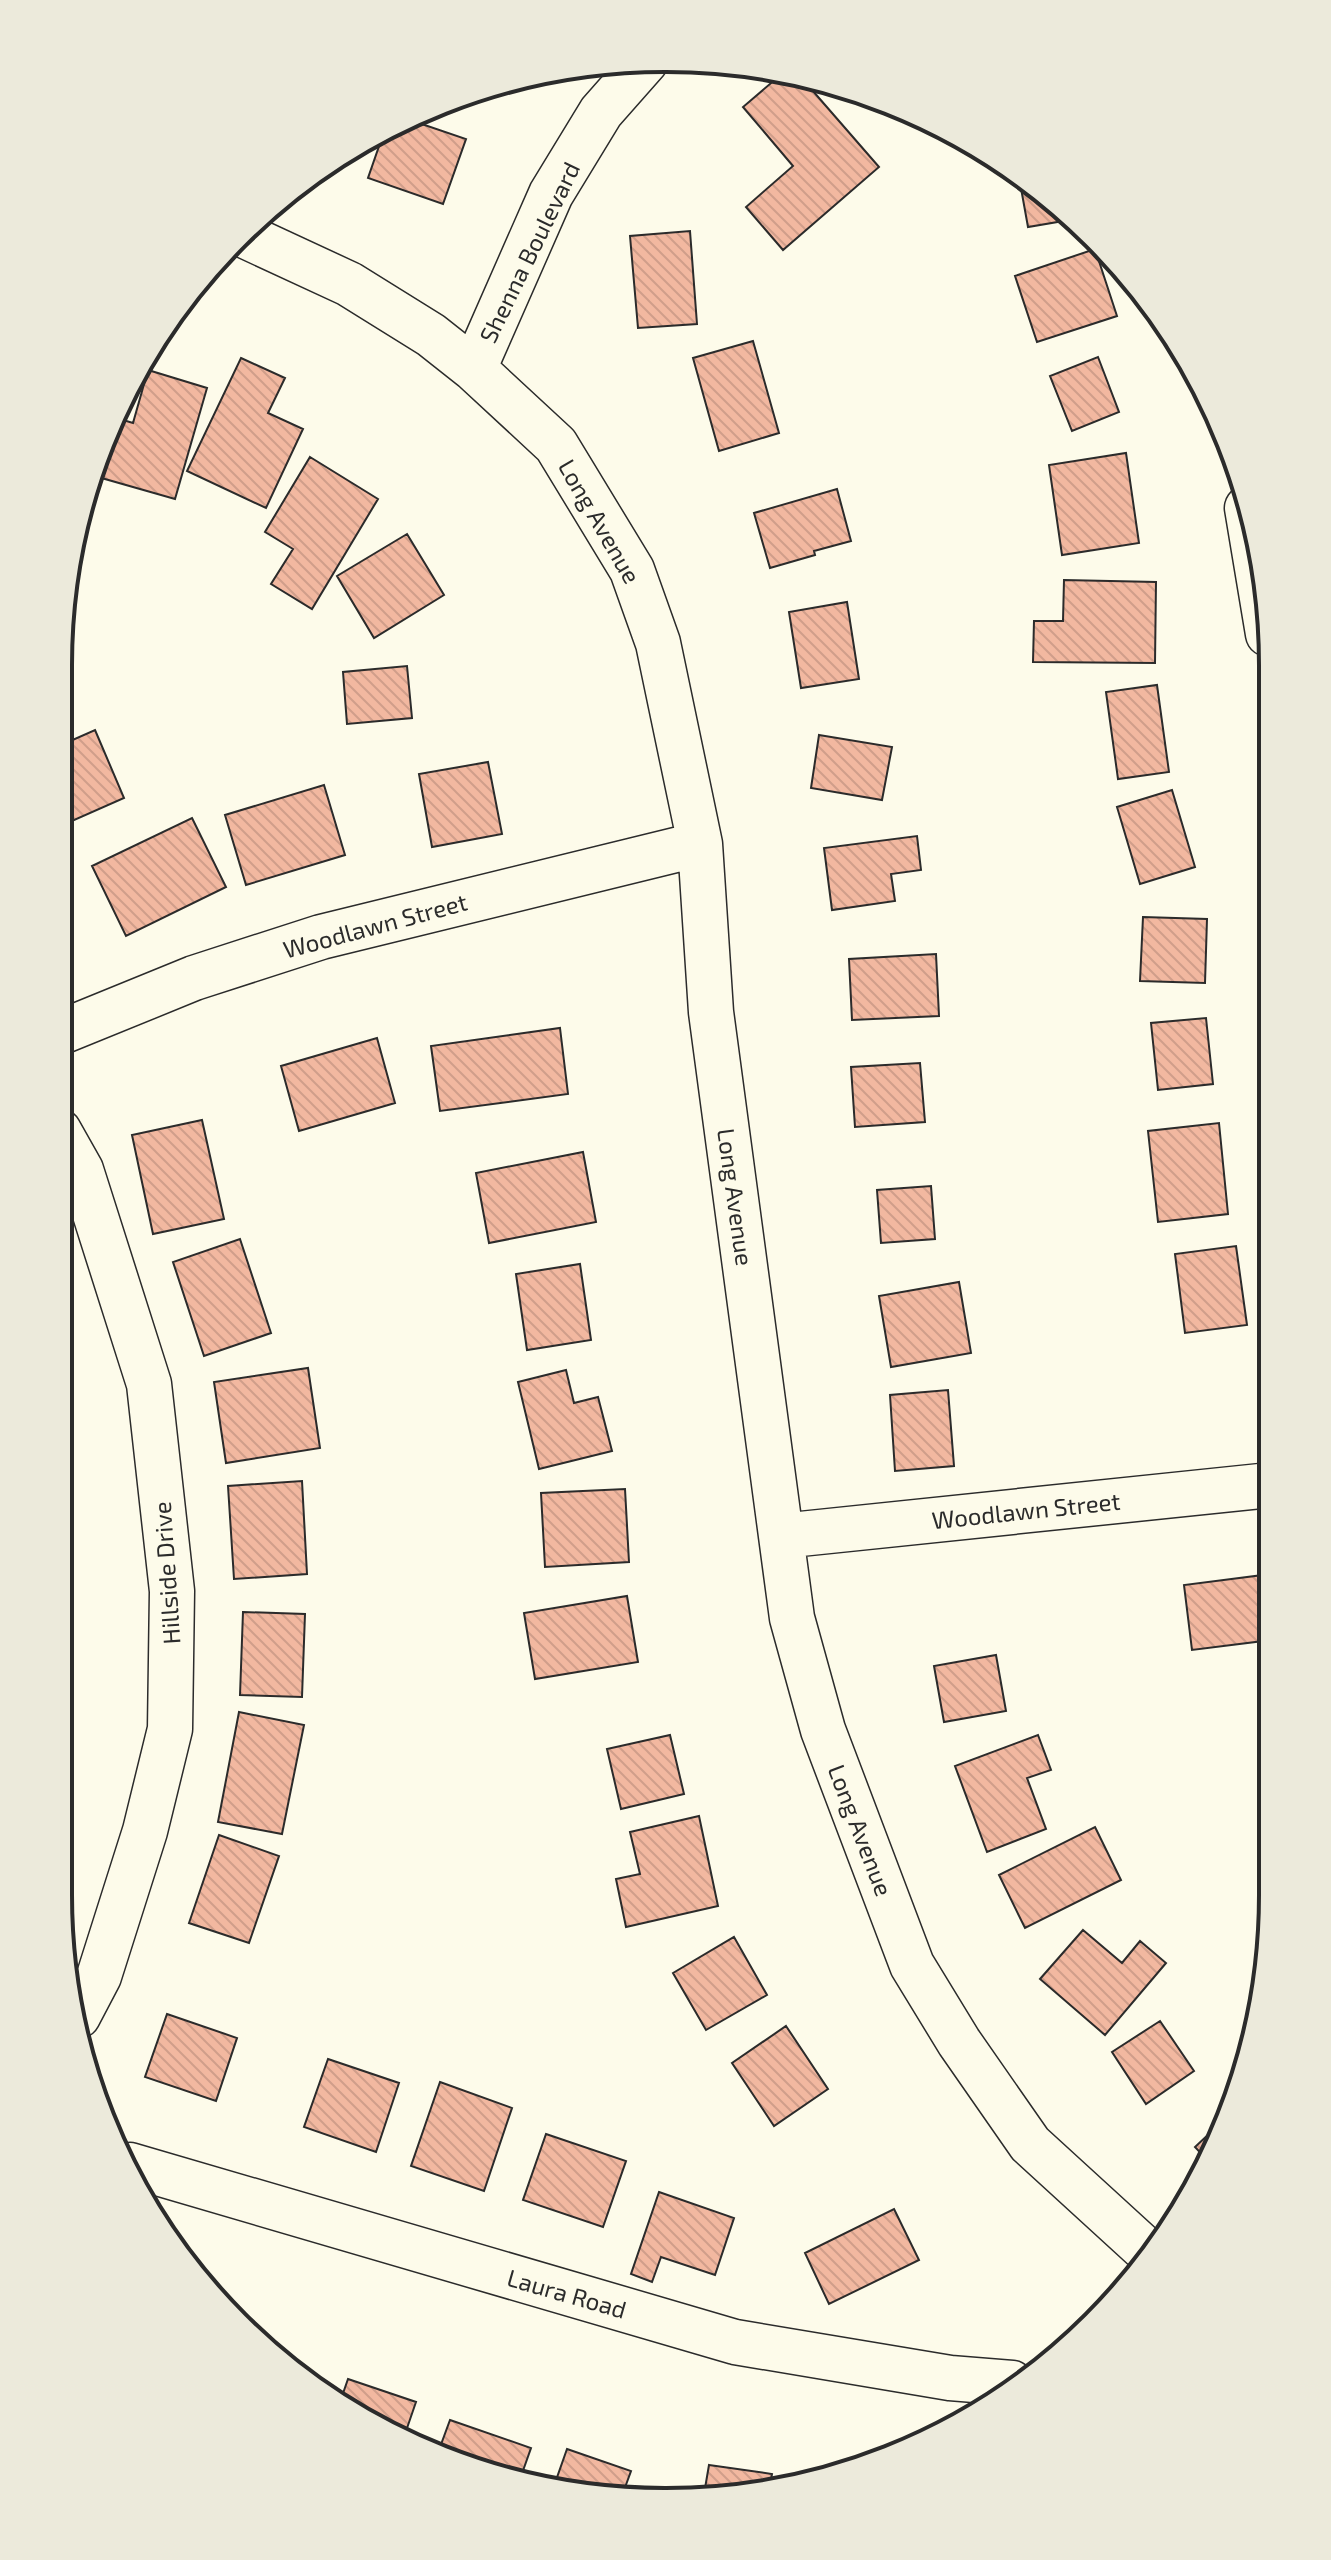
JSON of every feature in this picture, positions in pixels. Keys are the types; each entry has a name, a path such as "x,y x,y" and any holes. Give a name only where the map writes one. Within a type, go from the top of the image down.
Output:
{"street":[{"name":"Shenna Boulevard","path":"474,369 551,194 601,112 636,73"},
{"name":"Long Avenue","path":"253,239 349,284 431,335 474,369 556,445 632,570 658,643 700,844 711,1012 792,1618 823,1730 912,1965 959,2042 1030,2144 1143,2247"},
{"name":"Woodlawn Street","path":"72,1028 194,978 321,937 700,844"},
{"name":"Hillside Drive","path":"72,1154 81,1170 149,1384 172,1591 170,1729 145,1831 99,1976 83,2007"},
{"name":"Woodlawn Street","path":"781,1536 1259,1486"},
{"name":"Laura Road","path":"139,2168 735,2342 950,2378 1003,2382"}],"building":[{"path":"773,82 812,90 879,167 783,250 746,207 793,166 743,107"},
{"path":"422,124 466,139 443,204 368,178 379,146"},
{"path":"1022,191 1060,222 1028,227"},
{"path":"690,231 697,324 638,328 630,236"},
{"path":"1090,251 1099,260 1117,316 1037,342 1015,276"},
{"path":"753,341 779,433 719,451 693,358"},
{"path":"1098,357 1119,412 1072,431 1050,376"},
{"path":"241,358 285,378 268,413 303,429 266,508 187,471"},
{"path":"151,371 207,388 175,499 102,478 125,421 133,423"},
{"path":"1126,453 1139,543 1062,555 1049,465"},
{"path":"310,457 378,499 312,609 271,584 293,549 265,532"},
{"path":"837,489 851,541 770,568 754,513"},
{"path":"407,534 444,595 374,638 337,576"},
{"path":"1064,580 1156,582 1155,663 1033,662 1034,621 1063,621"},
{"path":"847,602 859,679 801,688 789,612"},
{"path":"407,666 412,718 347,724 343,672"},
{"path":"1157,685 1169,772 1118,779 1106,692"},
{"path":"95,730 124,798 72,821 72,740"},
{"path":"819,735 892,747 882,800 811,788"},
{"path":"488,762 502,834 432,847 419,774"},
{"path":"324,785 345,855 246,885 225,815"},
{"path":"1172,790 1195,867 1140,884 1117,807"},
{"path":"192,818 226,887 126,936 92,866"},
{"path":"917,836 921,870 891,874 895,901 832,910 824,848"},
{"path":"1143,917 1207,919 1205,983 1140,981"},
{"path":"936,954 939,1016 852,1020 849,959"},
{"path":"1206,1018 1213,1084 1158,1090 1151,1023"},
{"path":"560,1028 568,1094 440,1111 431,1046"},
{"path":"377,1038 395,1103 299,1131 281,1066"},
{"path":"920,1063 925,1122 855,1127 851,1067"},
{"path":"202,1120 224,1219 153,1234 132,1135"},
{"path":"1219,1123 1228,1214 1158,1222 1148,1131"},
{"path":"583,1152 596,1222 489,1243 476,1173"},
{"path":"931,1186 935,1239 881,1243 877,1190"},
{"path":"240,1239 271,1333 204,1356 173,1262"},
{"path":"1236,1246 1247,1325 1185,1333 1175,1254"},
{"path":"580,1264 591,1340 527,1350 516,1274"},
{"path":"959,1282 971,1353 891,1367 879,1296"},
{"path":"308,1368 320,1448 226,1463 214,1382"},
{"path":"566,1370 574,1403 598,1397 612,1451 539,1469 518,1382"},
{"path":"948,1390 954,1466 895,1471 890,1395"},
{"path":"302,1481 307,1574 234,1579 228,1486"},
{"path":"625,1489 629,1562 545,1567 541,1493"},
{"path":"1259,1576 1259,1642 1192,1650 1184,1585"},
{"path":"627,1596 638,1662 535,1679 524,1613"},
{"path":"243,1612 305,1614 302,1697 240,1695"},
{"path":"996,1655 1006,1711 944,1722 934,1666"},
{"path":"239,1712 304,1725 282,1834 218,1822"},
{"path":"670,1735 684,1794 621,1809 607,1749"},
{"path":"1038,1735 1051,1770 1027,1778 1046,1829 987,1852 955,1766"},
{"path":"699,1816 718,1906 626,1927 616,1879 640,1874 630,1832"},
{"path":"1095,1827 1121,1880 1025,1928 999,1875"},
{"path":"219,1835 279,1856 249,1943 189,1923"},
{"path":"1083,1930 1122,1963 1140,1941 1166,1963 1105,2035 1040,1979"},
{"path":"734,1937 767,1995 706,2030 673,1973"},
{"path":"167,2014 237,2038 216,2101 145,2077"},
{"path":"1160,2021 1194,2071 1146,2104 1112,2052"},
{"path":"786,2026 828,2089 774,2126 732,2063"},
{"path":"328,2059 399,2083 376,2152 304,2127"},
{"path":"440,2082 512,2108 484,2191 411,2166"},
{"path":"546,2134 626,2161 603,2227 523,2200"},
{"path":"1208,2135 1200,2152 1195,2147"},
{"path":"659,2192 734,2218 715,2275 661,2257 652,2282 631,2274"},
{"path":"894,2209 919,2260 829,2304 805,2253"},
{"path":"348,2379 416,2402 407,2429 343,2392"},
{"path":"450,2420 531,2448 523,2471 441,2444"},
{"path":"567,2449 631,2471 625,2487 557,2478"},
{"path":"709,2465 772,2474 771,2479 705,2487"}]}
